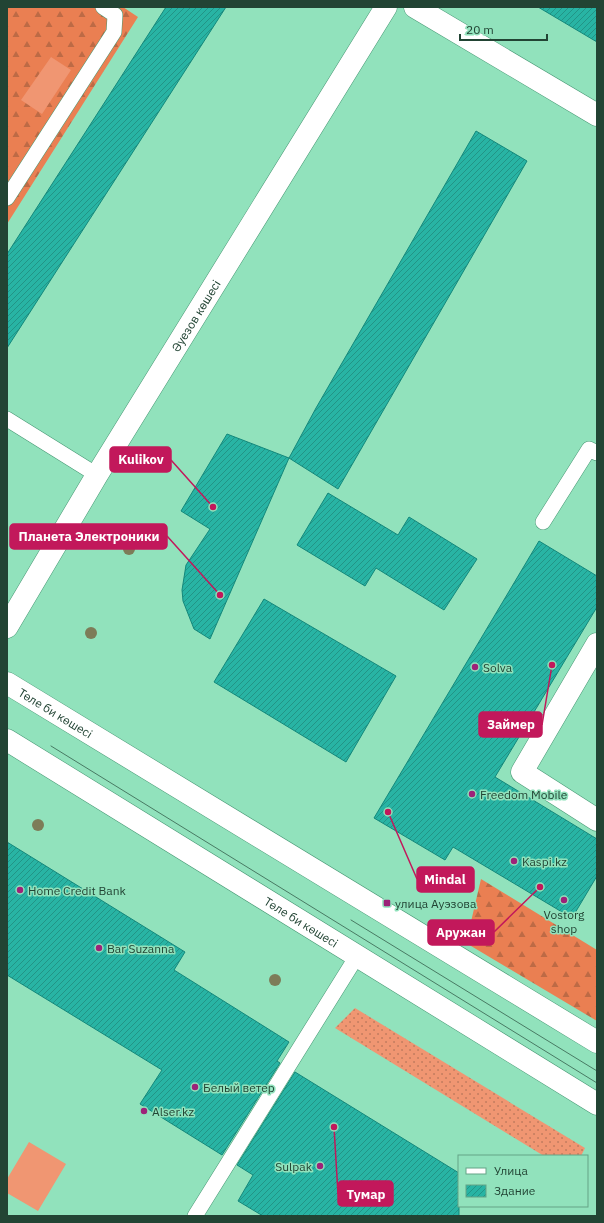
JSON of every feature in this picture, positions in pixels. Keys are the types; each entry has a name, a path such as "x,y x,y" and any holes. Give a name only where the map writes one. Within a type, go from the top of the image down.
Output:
{"main road":[{"name":"Әуезов көшесі","path":"7,626 97,475 386,7"},
{"path":"415,7 597,115"},
{"path":"597,644 522,772 597,820"},
{"name":"Төле би көшесі","path":"7,683 597,1042"},
{"name":"Төле би көшесі","path":"7,740 597,1104"}],"lane":[{"path":"7,198 114,32 115,15 103,7"},
{"path":"7,419 97,475"},
{"path":"543,522 589,449 597,453"},
{"path":"195,1216 357,956"}],"shaded area":[{"path":"51,57 71,70 42,114 21,100"},
{"path":"355,1008 585,1148 582,1155 542,1155 335,1028"},
{"path":"29,1142 66,1164 38,1211 7,1193 7,1179"}],"green space":[{"path":"7,7 123,7 138,17 7,224"},
{"path":"481,879 597,950 597,1021 466,943"}],"building":[{"path":"166,7 226,7 7,348 7,254"},
{"path":"538,7 597,7 597,42"},
{"path":"476,131 527,161 338,489 289,458 316,408"},
{"path":"227,434 289,458 210,639 194,629 183,601 182,590 186,565 210,529 181,511"},
{"path":"328,493 398,535 409,517 477,559 444,610 376,568 365,586 297,545"},
{"path":"539,541 597,576 597,607 495,777 597,839 597,876 572,918 453,847 445,860 374,818"},
{"path":"264,599 396,676 346,762 214,682"},
{"path":"7,842 185,952 174,970 289,1042 277,1061 280,1063 222,1155 140,1104 162,1070 7,975"},
{"path":"295,1072 458,1172 459,1216 263,1216 238,1201 253,1175 237,1165"}],"tram line":[{"path":"51,746 597,1083"},
{"path":"351,920 597,1071"}],"place":[{"name":"Kulikov","path":"213,507"},
{"name":"Планета Электроники","path":"220,595"},
{"name":"Займер","path":"552,665"},
{"name":"Solva","path":"475,667"},
{"name":"Freedom Mobile","path":"472,794"},
{"name":"Mindal","path":"388,812"},
{"name":"Kaspi.kz","path":"514,861"},
{"name":"Аружан","path":"540,887"},
{"name":"Home Credit Bank","path":"20,890"},
{"name":"Vostorg shop","path":"564,900"},
{"name":"улица Ауэзова","path":"387,903"},
{"name":"Bar Suzanna","path":"99,948"},
{"name":"Белый ветер","path":"195,1087"},
{"name":"Alser.kz","path":"144,1111"},
{"name":"Тумар","path":"334,1127"},
{"name":"Sulpak","path":"320,1166"}]}
